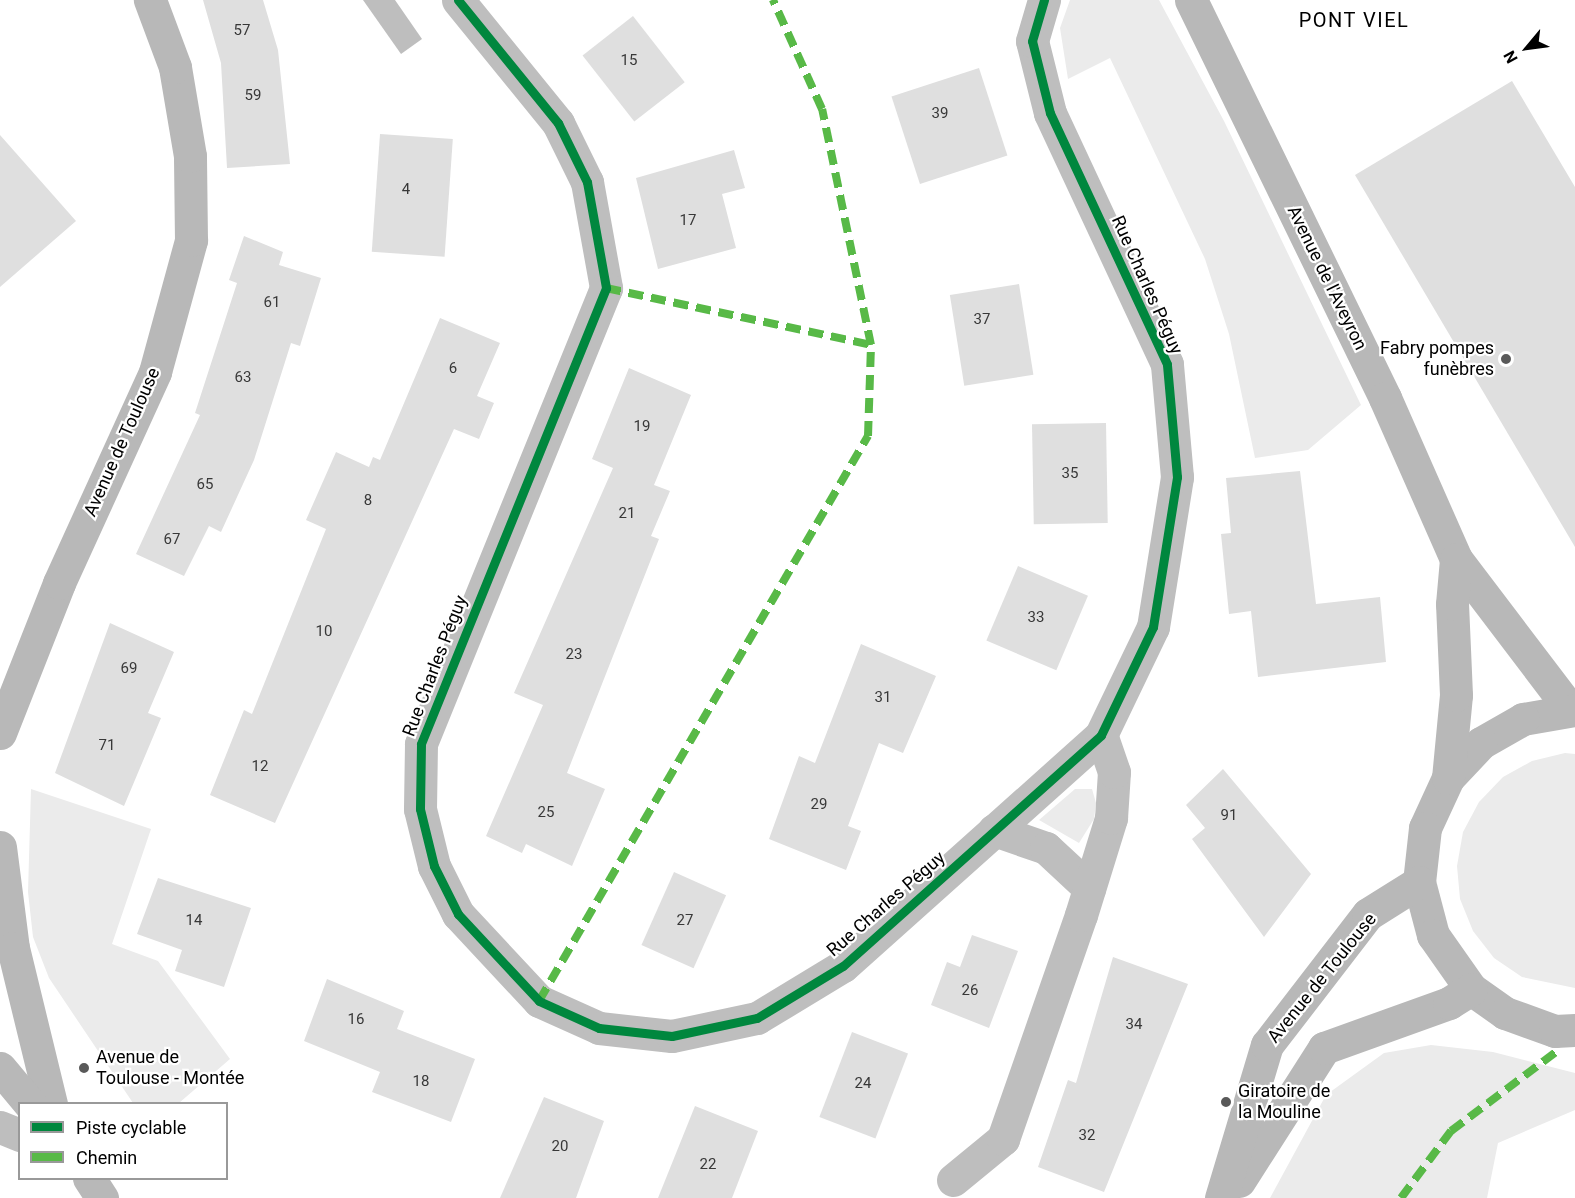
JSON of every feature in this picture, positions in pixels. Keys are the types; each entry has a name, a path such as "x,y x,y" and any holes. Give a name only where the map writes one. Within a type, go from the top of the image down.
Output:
{"main road":[{"name":"Avenue de Toulouse","path":"0,733 59,583 155,372 191,240 190,156 176,67 150,0"},
{"name":"Avenue de l'Aveyron","path":"1191,0 1380,387 1456,559 1573,710"},
{"name":"Avenue de l'Aveyron","path":"1448,778 1456,695 1452,604 1456,559"},
{"path":"1573,710 1523,719 1481,743 1448,778 1425,828 1419,882 1433,935 1471,989 1505,1013 1555,1030 1575,1030"},
{"path":"0,848 7,956 50,1102"},
{"name":"Avenue de Toulouse","path":"1221,1198 1267,1045 1368,914 1419,882"},
{"path":"1230,1198 1324,1048 1449,1003 1471,989"},
{"path":"0,1068 28,1102"},
{"path":"90,1180 102,1198"}],"street":[{"name":"Rue Charles Péguy","path":"458,0 564,133 586,182 606,288 421,744 420,809 434,866 458,914 539,1001 598,1028 672,1036 757,1018 843,966 1101,735 1153,627 1177,477 1167,364 1050,113 1032,41 1044,0"},
{"path":"953,1180 1003,1139 1089,888 1112,818 1114,772 1101,735"},
{"path":"994,830 1046,848 1089,888"},
{"path":"0,1127 18,1134"}],"shaded area":[{"path":"363,0 395,0 422,39 401,54"},
{"path":"1070,0 1159,0 1224,121 1361,405 1308,450 1255,458 1229,334 1205,259 1110,58 1068,79 1060,28"},
{"path":"1565,753 1575,754 1575,988 1522,977 1494,958 1473,931 1460,899 1457,866 1463,832 1479,802 1503,777 1532,761"},
{"path":"31,789 151,829 112,944 158,961 230,1059 180,1102 132,1102 49,978 33,937 28,892"},
{"path":"1075,789 1092,789 1096,803 1094,819 1079,843 1039,820"},
{"path":"1431,1045 1493,1052 1575,1073 1575,1110 1498,1143 1487,1198 1270,1198 1326,1095 1384,1053"}],"building":[{"path":"203,0 263,0 278,50 290,164 227,168 221,63"},
{"path":"633,16 685,82 634,122 583,55"},
{"path":"979,68 1007,155 920,184 892,96"},
{"path":"1512,81 1575,187 1575,547 1355,175"},
{"path":"380,134 453,139 445,257 372,252"},
{"path":"0,135 76,221 0,287"},
{"path":"734,150 745,188 722,194 736,248 658,269 636,178"},
{"path":"244,236 283,252 279,265 321,278 300,346 291,343 254,460 221,532 209,526 184,576 136,554 200,415 195,413 237,283 229,280"},
{"path":"1019,284 1033,375 964,386 950,295"},
{"path":"440,318 500,343 477,396 494,403 479,439 454,429 275,823 210,795 244,710 252,714 326,529 306,520 336,452 369,467 373,457 380,460"},
{"path":"629,368 691,395 654,485 670,491 651,536 659,539 567,773 605,789 572,866 526,844 522,853 486,836 543,705 514,693 613,468 592,459"},
{"path":"1106,423 1108,523 1034,524 1032,424"},
{"path":"1300,471 1316,604 1380,597 1386,662 1258,677 1251,611 1229,614 1221,534 1231,533 1226,478"},
{"path":"1018,566 1088,596 1056,670 986,641"},
{"path":"110,623 174,652 148,713 161,718 124,806 55,773"},
{"path":"861,644 936,676 903,753 879,743 848,826 861,831 846,870 769,839 799,756 815,763"},
{"path":"1223,769 1311,874 1264,937 1192,839 1205,828 1186,805"},
{"path":"674,872 726,895 694,968 641,945"},
{"path":"158,878 251,908 224,987 175,971 182,950 137,934"},
{"path":"972,935 1018,951 989,1028 931,1005 947,962 960,967"},
{"path":"1113,957 1188,984 1104,1192 1038,1167 1068,1080 1076,1083"},
{"path":"327,979 404,1011 397,1029 475,1059 451,1122 372,1092 380,1072 304,1041"},
{"path":"852,1032 908,1054 875,1138 819,1117"},
{"path":"544,1097 604,1121 576,1198 500,1198"},
{"path":"695,1106 758,1131 732,1198 658,1198"}],"marked path":[{"path":"539,1001 868,436 871,345 822,109 773,0"},
{"path":"606,288 871,345"},
{"path":"1401,1198 1451,1131 1557,1051"}],"cycle path":[{"path":"458,0 558,123 587,182 606,288 421,744 420,809 434,866 458,914 539,1001 599,1028 672,1036 757,1018 843,966 1101,735 1153,627 1177,477 1167,364 1050,113 1032,41 1044,0"}],"place":[{"name":"Fabry pompes funèbres","path":"1506,359"},
{"name":"Avenue de Toulouse - Montée","path":"84,1068"},
{"name":"Giratoire de la Mouline","path":"1226,1102"}],"district":[{"name":"PONT VIEL","path":"1354,20"}]}
